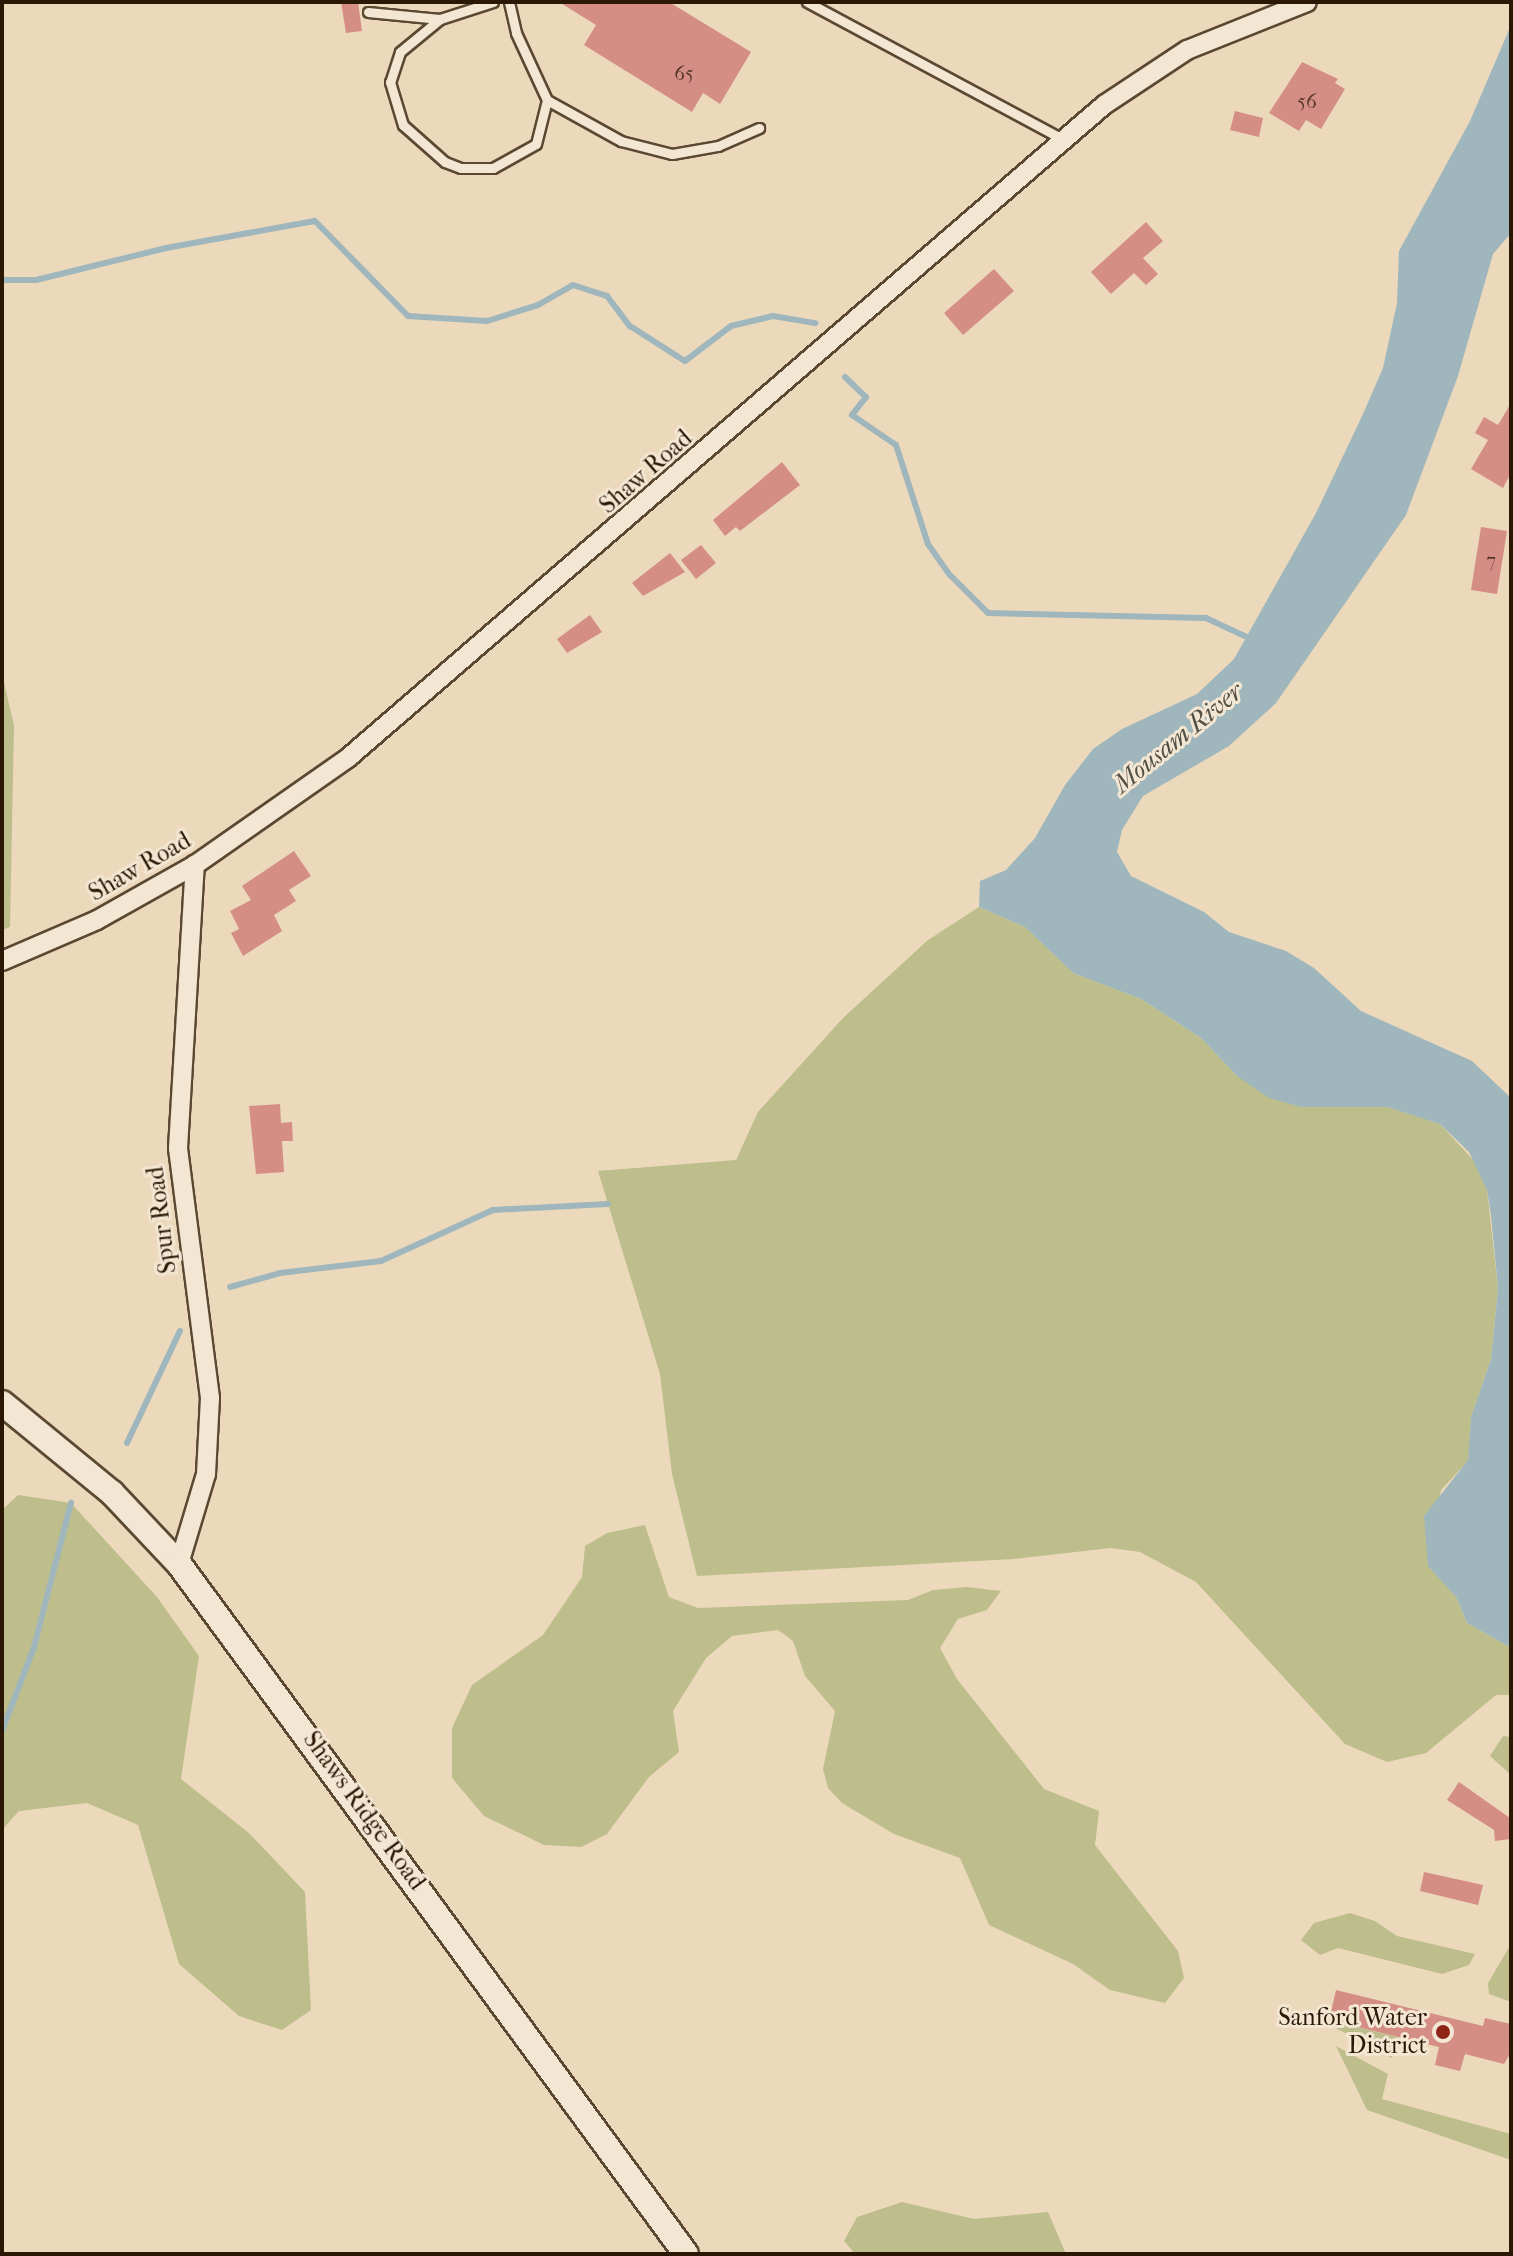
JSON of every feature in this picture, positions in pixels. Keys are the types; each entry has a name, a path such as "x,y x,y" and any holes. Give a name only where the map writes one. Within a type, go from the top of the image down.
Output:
{"main road":[{"name":"Shaws Ridge Road","path":"2,1403 112,1493 179,1564 686,2254"}],"street":[{"name":"Shaw Road","path":"2,961 97,920 195,865 349,757 1062,139 1146,75 1187,50 1307,2"},
{"name":"Spur Road","path":"179,1564 206,1474 210,1398 178,1148 195,865"}],"lane":[{"path":"493,2 440,19 400,52 390,82 403,125 426,151 461,168 493,168 515,160 536,144 547,100"},
{"path":"509,2 516,33 547,100 621,141 672,154 718,146 759,128"},
{"path":"807,2 1062,139"},
{"path":"368,12 440,19"}],"green space":[{"path":"2,673 14,726 10,927 2,930"},
{"path":"979,907 1025,927 1073,973 1141,999 1201,1038 1237,1076 1301,1107 1387,1107 1440,1124 1478,1165 1487,1190 1498,1288 1491,1359 1471,1417 1469,1460 1441,1490 1428,1565 1456,1597 1467,1623 1511,1648 1511,1695 1496,1695 1426,1753 1387,1762 1345,1744 1196,1582 1140,1552 1111,1548 1014,1559 697,1576 672,1474 660,1374 598,1171 736,1160 758,1112 843,1018 928,940"},
{"path":"18,1495 71,1503 157,1597 199,1656 181,1779 249,1833 305,1892 311,2010 282,2030 239,2016 179,1964 138,1825 87,1803 19,1811 2,1830 2,1510"},
{"path":"645,1525 669,1597 698,1608 908,1600 933,1590 967,1587 1001,1591 987,1610 958,1619 940,1648 957,1679 1044,1789 1099,1811 1095,1845 1178,1951 1184,1978 1165,2003 1110,1990 1073,1964 989,1925 960,1858 894,1834 842,1803 828,1788 823,1769 835,1711 805,1676 793,1641 778,1630 732,1636 706,1658 673,1711 679,1752 649,1777 607,1834 581,1847 544,1845 484,1816 452,1778 452,1728 472,1685 543,1635 582,1577 585,1546 607,1533"},
{"path":"1503,1736 1511,1737 1511,1775 1490,1756"},
{"path":"1350,1913 1375,1921 1397,1936 1475,1954 1469,1965 1442,1974 1338,1948 1320,1955 1301,1940 1314,1923"},
{"path":"1511,1944 1511,2002 1489,1994 1488,1983"},
{"path":"1329,2020 1397,2037 1392,2058 1328,2024"},
{"path":"1336,2046 1388,2074 1382,2099 1511,2134 1511,2160 1367,2110"},
{"path":"902,2202 974,2219 1048,2212 1066,2254 855,2254 844,2241 857,2217"}],"water":[{"name":"Mousam River","path":"1511,25 1511,233 1493,254 1458,376 1406,515 1276,703 1229,746 1143,796 1122,830 1117,852 1131,876 1204,912 1229,932 1286,951 1314,968 1361,1011 1472,1061 1511,1098 1511,1648 1467,1623 1456,1597 1428,1566 1424,1516 1468,1460 1471,1417 1491,1359 1498,1288 1491,1216 1487,1190 1469,1152 1440,1124 1387,1107 1301,1107 1269,1098 1237,1076 1201,1038 1141,999 1073,973 1025,927 979,907 980,881 1006,870 1035,838 1065,785 1093,749 1122,729 1197,694 1234,659 1316,513 1363,414 1383,368 1397,303 1399,251 1470,121"}],"building":[{"path":"341,2 358,2 362,31 346,33"},
{"path":"559,2 669,2 751,52 720,104 703,93 692,112 584,45 596,25"},
{"path":"1302,62 1338,79 1335,83 1345,89 1321,129 1306,120 1299,131 1269,113"},
{"path":"1235,111 1263,118 1259,137 1230,130"},
{"path":"1146,222 1163,241 1143,258 1158,274 1146,285 1134,273 1111,294 1091,272"},
{"path":"994,269 1014,291 963,335 944,313"},
{"path":"1511,403 1511,473 1503,488 1471,469 1488,440 1475,433 1484,417 1498,425"},
{"path":"782,462 800,485 740,531 736,527 725,536 713,520"},
{"path":"1481,527 1507,531 1497,594 1471,590"},
{"path":"701,545 716,563 696,579 681,560"},
{"path":"670,553 685,572 643,596 632,583"},
{"path":"590,615 602,632 567,653 557,639"},
{"path":"294,851 311,876 289,890 296,901 274,915 282,931 243,956 231,933 239,929 230,911 251,900 242,886"},
{"path":"280,1104 281,1123 292,1122 293,1141 282,1141 284,1172 256,1174 249,1106"},
{"path":"1459,1782 1510,1818 1511,1839 1495,1841 1494,1830 1447,1800"},
{"path":"1424,1872 1483,1885 1478,1905 1420,1891"},
{"name":"Sanford Water District","path":"1336,1990 1483,2026 1485,2018 1511,2024 1511,2052 1504,2064 1465,2054 1460,2071 1435,2065 1439,2047 1329,2020"}],"waterway":[{"path":"2,280 36,280 166,248 315,221 408,316 487,321 538,305 573,285 607,296 630,326 685,361 731,326 773,316 815,323"},
{"path":"845,377 866,397 852,415 896,445 928,544 950,575 988,613 1206,618 1251,639"},
{"path":"230,1287 280,1273 381,1261 493,1210 608,1204"},
{"path":"127,1443 180,1331"},
{"path":"2,1731 34,1647 71,1503"}],"place":[{"name":"Sanford Water District","path":"1443,2032"}]}
